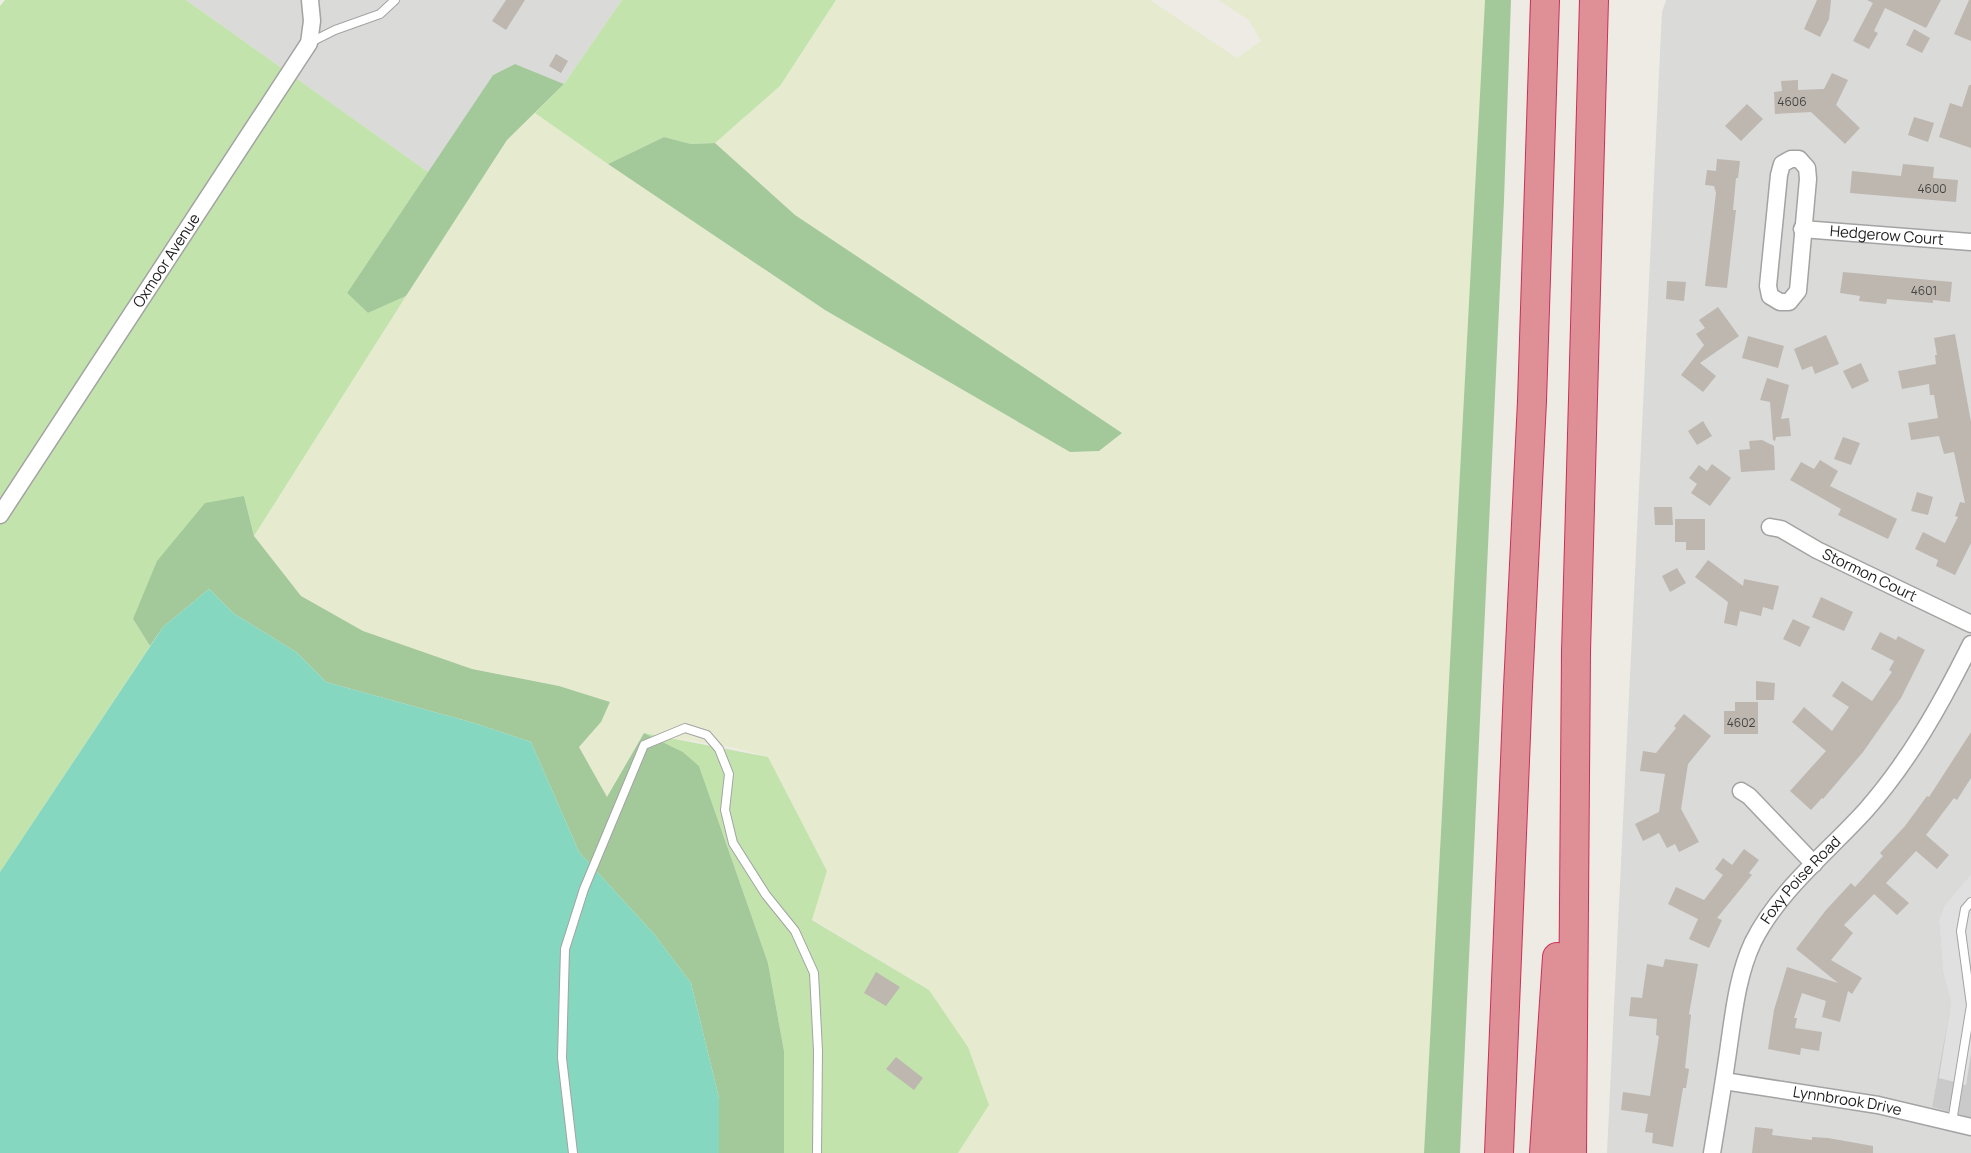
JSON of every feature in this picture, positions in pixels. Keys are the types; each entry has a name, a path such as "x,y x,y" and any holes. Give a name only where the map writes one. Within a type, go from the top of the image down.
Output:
{"highway":[{"path":"1499,1153 1532,401 1546,0"},
{"path":"1572,1153 1576,652 1594,0"},
{"path":"1544,1153 1576,652"}],"street":[{"name":"Oxmoor Avenue","path":"0,516 309,43 312,21 310,0"},
{"path":"1791,159 1799,160 1807,168 1802,228 1798,291 1789,302 1780,302 1770,296 1768,286 1779,175 1782,164 1791,159"},
{"name":"Hedgerow Court","path":"1802,228 1971,242"},
{"name":"Stormon Court","path":"1770,527 1781,529 1817,550 1971,624"},
{"name":"Foxy Poise Road","path":"1712,1153 1737,992 1754,941 1775,908 1865,810 1915,748 1943,701 1971,644"},
{"path":"1741,791 1749,796 1814,864"},
{"name":"Lynnbrook Drive","path":"1724,1081 1878,1106 1971,1128"}],"lane":[{"path":"309,43 334,30 380,14 395,0"},
{"path":"573,1153 562,1058 565,949 584,889 644,746 685,728 707,735 719,749 729,774 726,810 733,844 766,895 795,932 814,973 818,1051 817,1153"},
{"path":"1952,1122 1969,1028 1970,1005 1960,931 1965,909 1971,902"}],"shaded area":[{"path":"186,0 622,0 564,84 515,64 493,75 428,172"},
{"path":"1666,0 1971,0 1971,874 1944,906 1943,972 1951,1002 1932,1107 1971,1118 1971,1153 1607,1153 1662,12"},
{"path":"1971,874 1971,1118 1932,1107 1951,1002 1943,972 1939,920 1944,906"},
{"path":"1971,874 1971,1053 1966,1085 1939,1078 1951,1002 1943,972 1939,920 1944,906"}],"green space":[{"path":"5,0 186,0 428,172 347,293 368,313 406,296 254,536 244,496 133,619 150,646 0,872 0,6"},
{"path":"622,0 836,0 780,86 715,143 691,144 664,137 608,164 535,113 564,84"},
{"path":"836,0 1150,0 1237,58 1261,41 1249,20 1218,0 1485,0 1424,1153 958,1153 989,1105 929,990 812,919 827,871 768,757 735,748 644,733 607,798 579,746 601,722 610,702 559,686 472,669 363,631 301,596 254,536 507,140 535,113 825,310 1070,452 1099,451 1122,433 795,215 715,143 780,86"},
{"path":"1485,0 1511,0 1504,200 1460,1153 1424,1153"},
{"path":"515,64 564,84 507,140 406,296 368,313 347,293 493,75"},
{"path":"664,137 691,144 715,143 795,215 1122,433 1099,451 1070,452 825,310 608,164"},
{"path":"244,496 254,536 301,596 363,631 472,669 559,686 610,702 601,722 579,747 607,797 644,733 683,752 699,766 768,963 784,1051 784,1153 719,1153 719,1098 691,983 654,934 579,852 531,742 474,723 326,682 296,652 233,613 209,589 163,627 150,646 133,619 157,561 205,503"},
{"path":"209,589 233,613 296,652 326,682 474,723 531,742 579,852 654,934 691,983 719,1098 719,1153 0,1153 0,872 163,627"},
{"path":"644,733 768,757 827,871 812,920 929,990 968,1047 989,1105 958,1153 784,1153 784,1051 768,963 699,766 683,752"}],"building":[{"path":"506,0 525,0 506,30 492,21"},
{"path":"1817,0 1831,0 1829,19 1820,37 1804,29"},
{"path":"1867,0 1941,0 1926,28 1885,8 1874,31 1878,33 1869,49 1853,41 1873,3"},
{"path":"1969,0 1971,0 1971,41 1954,34"},
{"path":"1914,29 1930,38 1922,53 1906,45"},
{"path":"556,54 568,61 561,73 549,66"},
{"path":"1832,73 1848,80 1836,105 1860,128 1845,144 1811,112 1775,114 1774,92 1782,91 1781,81 1798,80 1798,90 1824,89"},
{"path":"1969,85 1971,85 1971,148 1939,137 1950,103 1962,107"},
{"path":"1747,104 1763,119 1741,141 1725,126"},
{"path":"1914,117 1934,123 1928,142 1908,135"},
{"path":"1717,159 1740,161 1738,178 1736,178 1733,210 1736,210 1727,288 1705,286 1716,193 1714,186 1705,185 1707,170 1716,171"},
{"path":"1903,164 1934,167 1933,178 1958,180 1956,202 1850,193 1852,171 1901,176"},
{"path":"1843,272 1952,282 1950,302 1933,300 1933,303 1887,299 1886,304 1859,301 1860,296 1840,293"},
{"path":"1667,281 1686,282 1684,301 1666,299"},
{"path":"1718,307 1739,336 1700,363 1716,376 1703,392 1681,375 1704,345 1696,334 1705,328 1699,320"},
{"path":"1955,334 1971,422 1971,543 1955,575 1936,566 1938,560 1915,549 1923,532 1945,543 1958,517 1955,516 1960,502 1965,503 1954,452 1944,454 1939,436 1911,440 1908,423 1938,418 1934,395 1930,395 1929,384 1902,389 1898,371 1936,364 1935,355 1937,355 1934,338"},
{"path":"1826,335 1839,364 1815,374 1812,366 1802,370 1794,349"},
{"path":"1748,336 1784,346 1778,368 1742,358"},
{"path":"1861,363 1869,381 1852,389 1843,371"},
{"path":"1767,378 1789,385 1781,419 1789,418 1791,436 1776,437 1775,441 1773,440 1770,402 1760,400"},
{"path":"1703,421 1712,436 1697,445 1688,431"},
{"path":"1843,437 1860,443 1851,465 1834,459"},
{"path":"1762,440 1774,446 1775,470 1741,472 1739,450 1750,449 1749,441"},
{"path":"1820,460 1838,471 1830,486 1897,519 1888,539 1838,515 1841,509 1790,480 1801,462 1814,469"},
{"path":"1712,464 1731,478 1710,506 1691,493 1697,484 1689,478 1699,465 1707,471"},
{"path":"1917,492 1933,497 1928,515 1911,511"},
{"path":"1654,507 1672,507 1673,525 1655,525"},
{"path":"1675,519 1705,519 1705,550 1686,550 1686,542 1675,542"},
{"path":"1708,560 1743,586 1744,579 1779,586 1773,610 1763,607 1761,616 1740,611 1737,626 1724,623 1728,602 1695,577"},
{"path":"1677,568 1686,583 1670,592 1662,576"},
{"path":"1821,597 1853,612 1844,631 1812,617"},
{"path":"1793,619 1810,627 1800,647 1783,639"},
{"path":"1880,632 1896,640 1898,636 1925,650 1901,698 1863,752 1823,799 1811,810 1790,791 1826,751 1792,722 1804,707 1832,731 1849,707 1832,696 1842,681 1872,701 1892,672 1889,670 1894,661 1871,649"},
{"path":"1756,681 1775,683 1774,700 1756,700"},
{"path":"1735,702 1758,702 1758,734 1724,734 1724,711 1735,711"},
{"path":"1684,714 1711,736 1688,764 1681,809 1699,842 1679,852 1675,844 1667,848 1659,833 1643,841 1635,824 1659,812 1665,774 1640,771 1643,751 1656,753 1676,728 1674,726"},
{"path":"1971,732 1971,778 1957,800 1954,798 1926,835 1949,855 1937,869 1916,851 1886,883 1909,903 1897,915 1874,894 1844,925 1853,933 1831,960 1862,978 1852,994 1848,991 1840,1022 1822,1017 1826,1001 1802,993 1794,1018 1797,1018 1795,1028 1822,1032 1819,1051 1801,1048 1800,1055 1768,1049 1774,1010 1787,967 1838,983 1796,949 1826,910 1851,883 1855,887 1883,856 1880,853 1905,826 1927,796 1929,797"},
{"path":"1744,849 1759,860 1749,873 1752,875 1717,918 1722,920 1709,948 1689,939 1698,919 1668,904 1676,887 1704,900 1723,875 1715,869 1723,858 1732,865"},
{"path":"1665,959 1698,964 1689,1014 1691,1015 1685,1068 1689,1069 1686,1088 1683,1088 1673,1147 1652,1143 1653,1133 1645,1132 1648,1114 1621,1110 1623,1092 1650,1096 1659,1036 1656,1035 1657,1019 1629,1016 1631,997 1642,998 1647,964 1663,967"},
{"path":"876,972 900,987 886,1006 864,993"},
{"path":"896,1057 923,1078 914,1090 886,1069"},
{"path":"1755,1127 1773,1129 1772,1135 1812,1140 1812,1137 1828,1138 1873,1146 1873,1153 1752,1153"}]}
